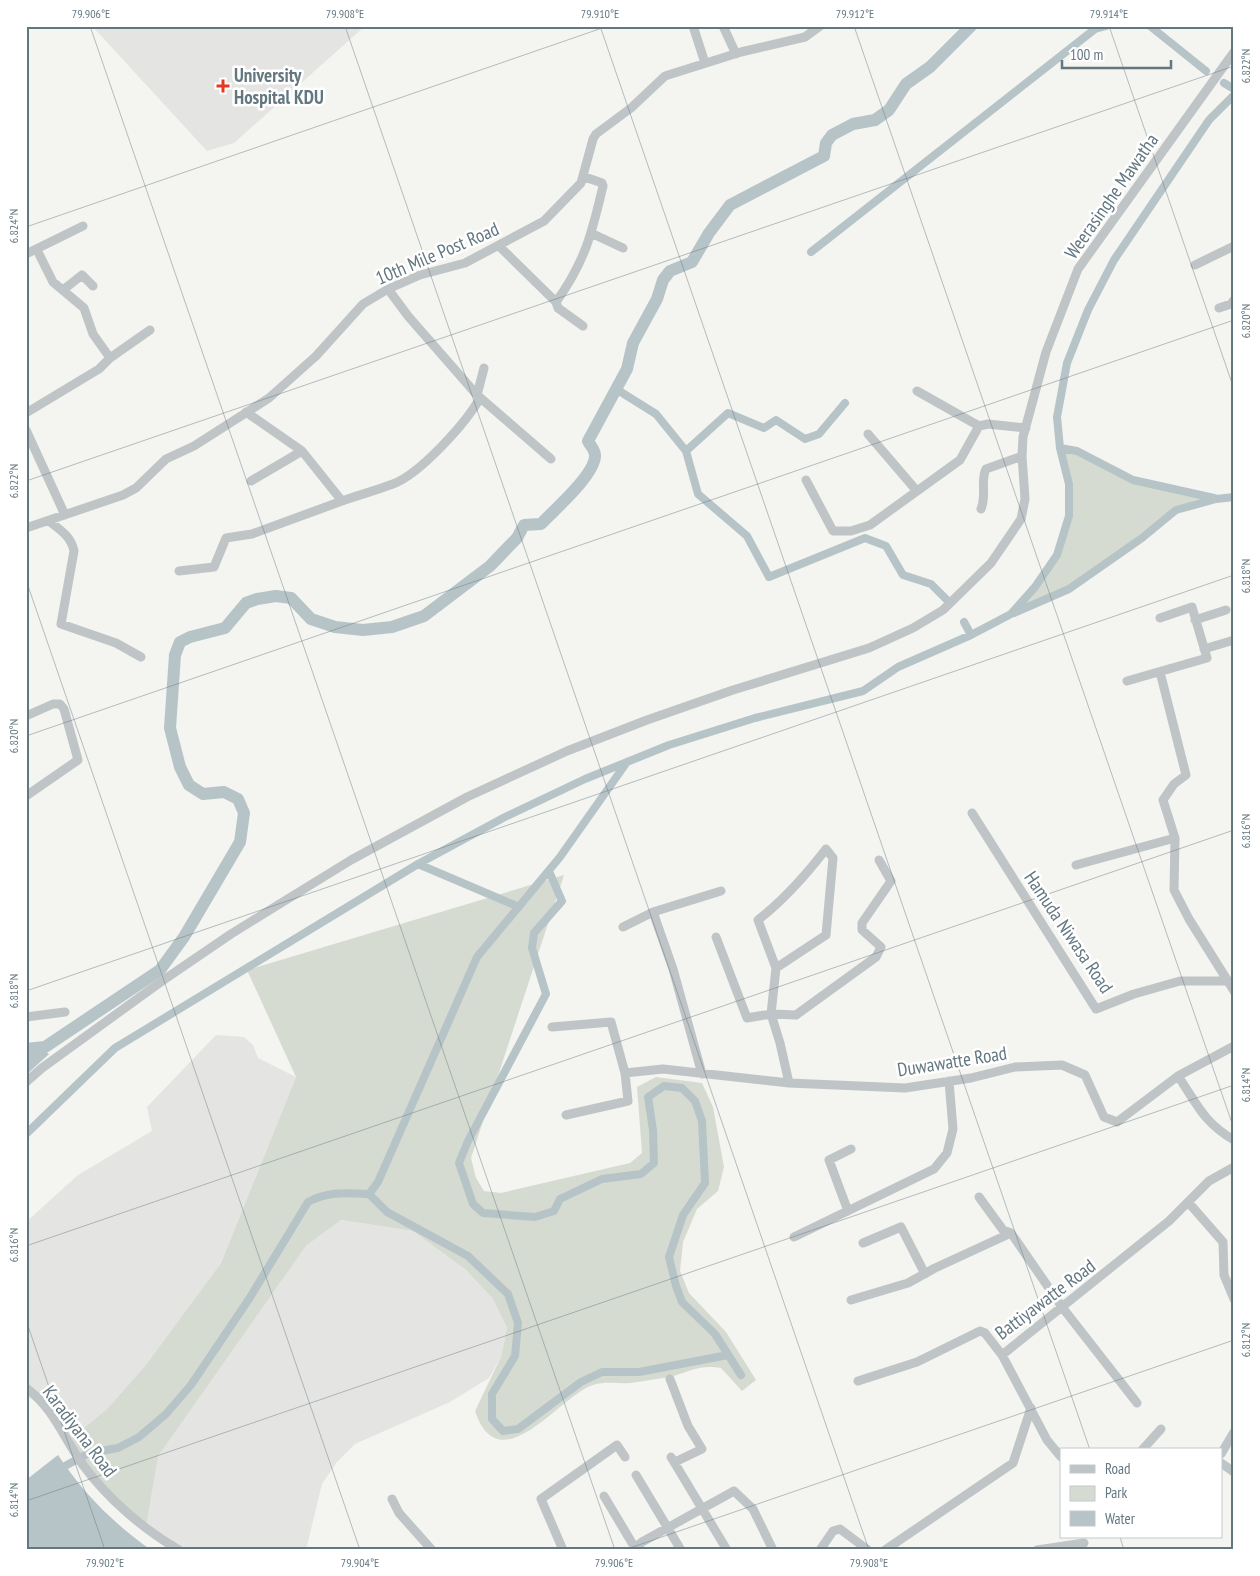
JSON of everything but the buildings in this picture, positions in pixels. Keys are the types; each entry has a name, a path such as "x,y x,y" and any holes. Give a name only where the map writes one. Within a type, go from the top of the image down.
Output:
{"street":[{"path":"693,26 704,64"},
{"path":"723,26 736,54"},
{"name":"10th Mile Post Road","path":"26,528 136,488 166,459 194,446 269,398 316,356 363,304 388,289 420,274 465,263 544,221 572,195 584,177 593,138 601,129 631,108 665,76 736,54 805,37 812,34 820,26"},
{"name":"Weerasinghe Mawatha","path":"26,1082 42,1068 195,957 351,860 467,797 567,751 647,720 734,690 869,648 913,628 943,610 991,563 1021,519 1025,499 1022,456 1026,428 1046,352 1078,269 1234,52"},
{"path":"556,302 582,258 593,234 603,186 602,183 584,177"},
{"path":"26,254 82,226"},
{"path":"593,234 623,248"},
{"path":"499,246 556,302 558,308 583,326"},
{"path":"1195,265 1234,246"},
{"path":"37,250 53,282 84,308 93,334 110,358"},
{"path":"63,290 82,275 93,286"},
{"path":"388,289 408,316 478,397 551,459"},
{"path":"1219,308 1231,304 1234,300"},
{"path":"26,413 92,373 150,330"},
{"path":"179,571 214,567 226,538 252,534 342,500 394,484 417,470 447,441 478,397 484,368"},
{"path":"917,391 978,426 988,424 1026,428"},
{"path":"246,412 302,451 342,500"},
{"path":"806,480 833,531 851,531 870,524 960,460 978,426"},
{"path":"26,430 65,515"},
{"path":"868,434 916,490"},
{"path":"251,481 302,451"},
{"path":"981,510 984,501 984,474 986,469 1022,456"},
{"path":"49,521 67,535 72,542 74,551 61,624 116,644 140,657"},
{"path":"1127,681 1207,658 1192,607 1160,618"},
{"path":"1196,620 1226,610"},
{"path":"1204,649 1234,640"},
{"path":"1160,672 1186,775 1174,784 1163,800 1175,838 1174,890 1188,918 1229,981 1234,992"},
{"path":"26,716 53,704 60,704 64,709 78,760 26,796"},
{"name":"Hamuda Niwasa Road","path":"972,813 1096,1009 1134,994 1180,981 1229,981"},
{"path":"1076,866 1175,838"},
{"path":"776,968 826,935 833,858 826,849 802,880 775,907 758,920 776,968 771,1014 789,1083"},
{"path":"716,937 747,1018 771,1014 796,1015 876,957 881,947 862,930 862,922 891,881 879,860"},
{"path":"624,927 653,912 721,892"},
{"path":"653,912 673,969 702,1074"},
{"path":"26,1017 64,1012"},
{"path":"552,1027 610,1022 625,1074 628,1102 566,1116"},
{"name":"Duwawatte Road","path":"625,1074 663,1069 789,1083 905,1088 1015,1067 1062,1065 1085,1075 1104,1117 1117,1122 1178,1076 1234,1046"},
{"path":"1178,1076 1202,1114 1218,1132 1234,1140"},
{"path":"794,1238 934,1169 947,1153 953,1129 949,1081"},
{"path":"848,1211 829,1160 851,1149"},
{"name":"Battiyawatte Road","path":"858,1381 917,1362 980,1331 985,1333 1002,1355 1169,1221 1208,1181 1234,1167"},
{"path":"979,1197 1003,1230 1010,1233 1062,1307 1138,1403"},
{"path":"1188,1202 1223,1242 1224,1275 1234,1299"},
{"path":"863,1243 901,1227 925,1274"},
{"path":"851,1300 908,1284 1010,1233"},
{"path":"1002,1355 1047,1440 1060,1456"},
{"path":"670,1379 688,1426 702,1449 673,1460 703,1507 727,1550"},
{"name":"Karadiyana Road","path":"26,1388 50,1411 84,1467 117,1504 179,1550"},
{"path":"885,1550 1013,1463 1031,1408"},
{"path":"1144,1448 1162,1429"},
{"path":"1222,1452 1234,1432"},
{"path":"563,1550 541,1498 617,1445 625,1457"},
{"path":"1222,1464 1234,1472"},
{"path":"636,1475 682,1550"},
{"path":"604,1496 635,1548 703,1507 734,1491 753,1509 773,1550"},
{"path":"392,1499 399,1513 432,1550"},
{"path":"820,1550 833,1531 840,1529 868,1550"},
{"path":"1037,1550 1084,1543"}],"shaded area":[{"name":"University Hospital KDU","path":"92,26 365,26 234,143 207,151"},
{"path":"216,1035 244,1037 253,1045 258,1058 296,1077 221,1263 145,1366 107,1409 68,1441 26,1388 26,1222 78,1175 152,1131 147,1107"},
{"path":"341,1220 413,1231 466,1270 493,1299 507,1328 501,1357 489,1378 450,1402 355,1444 337,1462 322,1484 306,1550 179,1550 146,1527 157,1456 306,1246"}],"green space":[{"path":"1063,451 1078,454 1131,482 1203,499 1176,507 1069,587 1023,607 1059,555 1071,516 1072,485"},
{"path":"564,875 471,1158 476,1178 484,1191 501,1193 630,1163 642,1153 637,1087 656,1077 702,1083 713,1107 724,1167 718,1191 697,1209 683,1242 680,1271 689,1293 726,1332 756,1380 742,1391 721,1368 707,1367 669,1377 636,1382 593,1385 580,1392 531,1429 515,1438 499,1439 486,1431 475,1411 501,1357 507,1328 493,1299 466,1270 413,1231 341,1220 306,1246 158,1456 146,1527 117,1504 68,1441 107,1409 145,1366 221,1263 296,1077 247,970"}],"water":[{"path":"26,1043 31,1043 49,1054 26,1075"},
{"path":"58,1455 88,1495 111,1518 151,1550 26,1550 26,1480"}],"waterway":[{"path":"26,1049 45,1047 160,970 184,937 240,842 244,813 238,799 224,792 203,794 189,785 180,767 170,728 175,655 180,642 190,637 225,628 246,603 276,596 291,598 311,619 335,627 363,630 392,627 424,616 490,566 517,538 524,525 541,524 589,472 594,463 595,455 588,441 627,369 633,343 657,299 663,280 670,271 692,262 709,233 730,205 824,156 826,143 832,135 853,124 875,120 889,110 906,84 930,67 971,26"},
{"path":"811,252 1095,29 1094,26"},
{"path":"1095,29 1106,26"},
{"path":"1150,26 1206,71"},
{"path":"1224,83 1234,89"},
{"path":"26,1134 115,1048 418,864 505,817 585,779 669,745 755,718 863,691 898,667 971,635 1011,614 1035,587 1057,555 1069,516 1069,484 1060,448 1057,417 1067,363 1088,310 1114,260 1209,120 1234,95"},
{"path":"616,389 656,414 686,451 698,494 747,536 769,577 865,538 886,546 903,575 931,584 947,600"},
{"path":"686,451 728,413 764,428 776,420 805,439 819,434 845,403"},
{"path":"1060,448 1077,451 1133,480 1214,498"},
{"path":"1014,613 1069,589 1142,538 1176,510 1216,499 1234,497"},
{"path":"964,622 971,635"},
{"path":"65,1466 89,1453 118,1448 139,1437 166,1414 191,1385 249,1299 308,1202 330,1194 369,1194 378,1182 477,957 560,857 627,762"},
{"path":"418,864 519,907"},
{"path":"549,871 562,901 534,933 532,948 546,994 468,1141 459,1163 473,1204 483,1213 535,1217 554,1211 560,1199 602,1179 641,1174 654,1163 653,1130 648,1097 664,1086 682,1088 695,1101 702,1121 705,1183 683,1215 669,1257 682,1302 715,1334 741,1375"},
{"path":"369,1194 387,1212 468,1256 508,1294 518,1323 515,1356 492,1394 492,1419 503,1431 518,1429 581,1382 602,1372 639,1372 728,1355"}],"place":[{"name":"University Hospital KDU","path":"223,86"}]}
